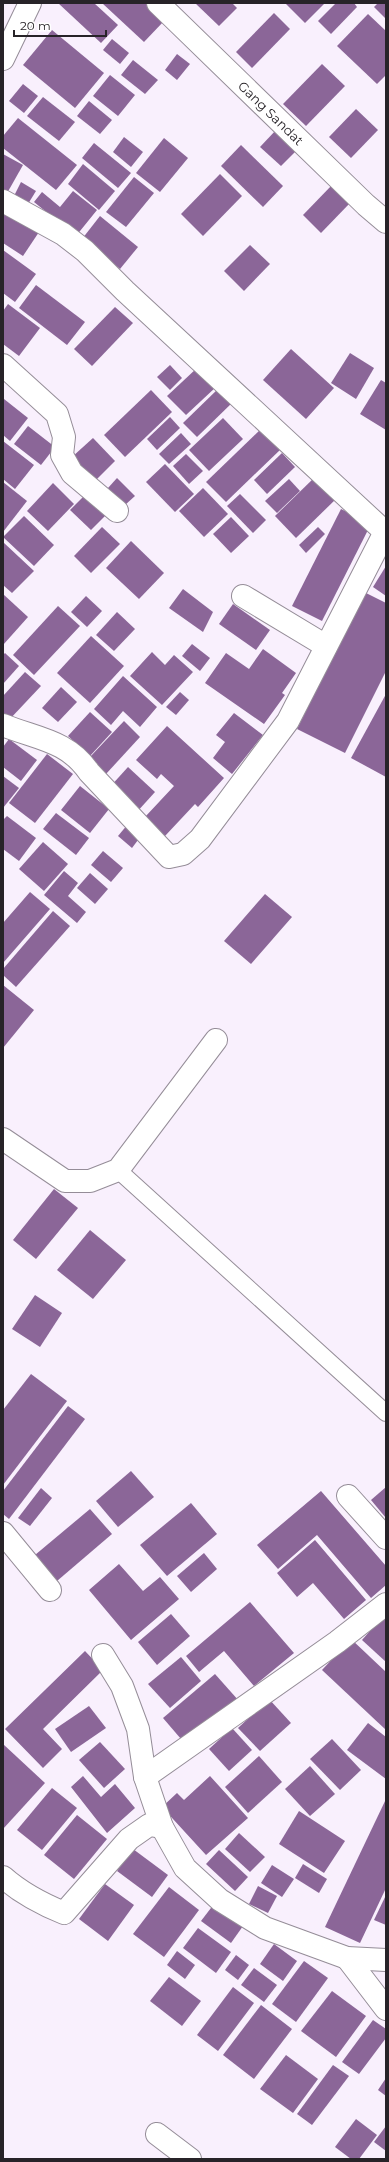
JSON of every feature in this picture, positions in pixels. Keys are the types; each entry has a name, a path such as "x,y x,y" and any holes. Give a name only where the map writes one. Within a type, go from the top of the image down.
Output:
{"street":[{"path":"3,59 30,3"},
{"name":"Gang Sandat","path":"158,3 366,205 386,222"},
{"path":"3,201 63,234 86,251 124,291 386,531 288,721 200,839 183,854 176,857 169,857 160,849 89,772 80,758 64,747 3,725"},
{"path":"3,365 57,414 64,437 62,455 72,473 117,511"},
{"path":"243,596 326,646"},
{"path":"3,1139 65,1181 90,1181 118,1170 216,1040"},
{"path":"348,1496 386,1538"},
{"path":"3,1533 50,1590"},
{"path":"146,1778 338,1642 386,1604"},
{"path":"103,1654 122,1686 138,1729 146,1778 162,1827 185,1868 220,1900 265,1928 346,1958 386,1960"},
{"path":"3,1877 14,1886 47,1906 64,1913 129,1839 149,1825 162,1827"},
{"path":"346,1958 386,2009"},
{"path":"157,2134 190,2159"}],"lane":[{"path":"118,1170 386,1413"}],"building":[{"path":"58,3 94,3 118,25 101,43"},
{"path":"102,3 145,3 164,21 144,42"},
{"path":"195,3 232,3 237,8 219,26"},
{"path":"285,3 325,3 305,23"},
{"path":"336,3 354,3 357,7 331,34 318,21"},
{"path":"378,3 386,3 386,19 374,7"},
{"path":"274,13 290,29 252,68 236,52"},
{"path":"368,14 386,31 386,75 377,84 337,46"},
{"path":"52,30 104,73 75,108 23,65"},
{"path":"112,39 129,53 120,64 103,50"},
{"path":"177,54 190,64 177,80 165,70"},
{"path":"133,60 158,80 145,94 121,75"},
{"path":"322,64 345,86 306,126 283,104"},
{"path":"110,75 135,95 118,116 93,96"},
{"path":"23,84 38,96 24,113 9,101"},
{"path":"43,97 75,122 59,141 27,116"},
{"path":"89,101 112,120 100,134 77,116"},
{"path":"356,109 378,130 351,158 329,137"},
{"path":"18,118 77,165 56,190 3,148 3,136"},
{"path":"276,130 297,150 281,166 260,147"},
{"path":"124,137 143,152 131,167 113,152"},
{"path":"164,138 188,158 160,192 136,173"},
{"path":"94,143 131,173 118,188 82,158"},
{"path":"241,145 283,186 263,207 221,166"},
{"path":"3,154 23,165 6,195 3,193"},
{"path":"83,164 115,191 99,210 68,184"},
{"path":"220,174 242,196 203,236 181,214"},
{"path":"134,177 154,193 126,227 106,212"},
{"path":"21,182 36,191 28,204 14,196"},
{"path":"332,185 350,203 321,233 303,215"},
{"path":"73,191 97,210 76,236 34,202 42,192 60,207"},
{"path":"3,203 41,229 23,256 3,243"},
{"path":"100,216 138,247 120,269 82,239"},
{"path":"250,245 270,264 244,291 224,271"},
{"path":"3,250 36,274 15,302 3,293"},
{"path":"36,285 85,322 67,345 19,308"},
{"path":"8,304 40,328 19,356 3,344 3,311"},
{"path":"115,307 133,323 92,366 74,349"},
{"path":"291,349 334,388 306,419 263,380"},
{"path":"350,353 374,368 356,399 331,383"},
{"path":"170,365 182,378 170,390 157,377"},
{"path":"197,368 216,387 186,415 167,396"},
{"path":"381,380 386,383 386,430 360,414"},
{"path":"220,387 234,401 197,437 183,423"},
{"path":"151,390 172,412 125,457 104,435"},
{"path":"4,399 28,418 10,441 3,435"},
{"path":"170,417 180,428 157,450 147,439"},
{"path":"223,418 243,439 209,471 189,450"},
{"path":"28,426 55,447 41,465 14,444"},
{"path":"262,428 281,449 226,502 206,482"},
{"path":"181,433 191,444 169,464 159,454"},
{"path":"93,438 115,461 95,481 72,457"},
{"path":"3,441 34,465 15,489 3,479"},
{"path":"282,453 295,467 267,494 254,480"},
{"path":"186,454 203,471 189,484 173,466"},
{"path":"165,464 194,494 175,512 146,482"},
{"path":"316,476 337,498 296,538 275,516"},
{"path":"117,478 135,496 125,505 108,488"},
{"path":"289,479 300,491 277,513 265,501"},
{"path":"3,482 27,501 3,532"},
{"path":"53,483 74,504 48,531 27,511"},
{"path":"203,488 228,514 204,537 179,511"},
{"path":"87,493 108,513 91,530 70,510"},
{"path":"240,494 266,520 253,533 227,506"},
{"path":"341,509 371,524 322,621 292,606"},
{"path":"24,516 54,545 34,566 3,537"},
{"path":"231,517 249,536 231,553 213,534"},
{"path":"102,527 120,544 91,573 74,556"},
{"path":"318,527 325,534 306,553 299,545"},
{"path":"131,541 164,573 139,599 106,568"},
{"path":"3,542 34,571 12,593 3,585"},
{"path":"386,566 386,596 373,587"},
{"path":"183,589 213,612 203,632 169,608"},
{"path":"364,592 386,603 386,671 345,753 297,729"},
{"path":"3,594 28,617 3,645"},
{"path":"86,596 102,611 87,627 71,612"},
{"path":"233,604 270,630 256,650 219,624"},
{"path":"58,606 80,626 34,675 13,655"},
{"path":"117,612 135,629 114,651 96,635"},
{"path":"91,636 124,666 90,703 57,673"},
{"path":"192,644 210,658 200,671 182,656"},
{"path":"263,649 296,673 282,693 285,695 264,724 205,683 226,653 249,669"},
{"path":"152,652 165,665 174,655 193,672 162,705 130,676"},
{"path":"5,653 19,666 3,684 3,655"},
{"path":"25,672 41,686 9,720 3,714 3,696"},
{"path":"123,676 157,707 140,727 123,711 111,725 94,709"},
{"path":"61,687 77,702 58,722 42,708"},
{"path":"180,692 189,700 176,715 166,707"},
{"path":"386,694 386,777 351,758"},
{"path":"90,712 112,732 90,756 68,736"},
{"path":"234,713 263,735 232,774 213,758 225,742 216,735"},
{"path":"124,721 140,737 106,774 89,758"},
{"path":"167,726 224,778 198,807 195,804 165,836 145,817 174,786 161,774 157,779 136,760"},
{"path":"9,739 37,760 21,781 3,767 3,747"},
{"path":"47,754 73,774 35,823 9,803"},
{"path":"128,767 155,792 136,813 109,788"},
{"path":"3,776 19,788 3,808"},
{"path":"80,786 109,809 90,833 61,810"},
{"path":"56,813 89,838 76,855 43,829"},
{"path":"7,816 36,838 19,861 3,849 3,820"},
{"path":"128,824 141,836 132,848 118,836"},
{"path":"43,842 68,864 44,891 19,869"},
{"path":"103,851 123,868 111,882 91,865"},
{"path":"64,871 78,883 68,896 86,912 77,923 44,895"},
{"path":"90,873 108,889 95,904 77,888"},
{"path":"30,892 50,909 3,963 3,923"},
{"path":"265,894 292,917 251,964 224,941"},
{"path":"53,911 70,926 16,987 3,975 3,969"},
{"path":"3,985 34,1010 3,1048"},
{"path":"54,1189 78,1208 36,1259 13,1240"},
{"path":"90,1230 126,1260 93,1299 57,1270"},
{"path":"35,1295 62,1313 40,1347 12,1329"},
{"path":"31,1374 67,1401 3,1485 3,1410"},
{"path":"68,1406 85,1419 9,1519 3,1514 3,1491"},
{"path":"131,1471 154,1497 118,1527 96,1501"},
{"path":"386,1487 386,1518 371,1500"},
{"path":"41,1488 52,1498 30,1526 18,1518"},
{"path":"321,1491 386,1566 386,1585 371,1598 317,1535 278,1569 257,1545"},
{"path":"191,1503 217,1534 167,1576 140,1545"},
{"path":"90,1509 112,1534 57,1581 35,1555"},
{"path":"315,1540 366,1600 344,1619 313,1583 297,1597 277,1573"},
{"path":"204,1553 217,1569 191,1592 177,1576"},
{"path":"119,1564 143,1591 160,1577 179,1599 131,1640 89,1590"},
{"path":"250,1602 294,1653 254,1686 224,1651 199,1672 186,1656"},
{"path":"386,1613 386,1662 362,1640"},
{"path":"171,1614 190,1636 157,1665 138,1642"},
{"path":"351,1639 386,1672 386,1730 322,1670"},
{"path":"85,1651 103,1670 43,1729 62,1749 43,1768 5,1729"},
{"path":"181,1657 201,1681 170,1708 148,1684"},
{"path":"215,1674 239,1701 187,1746 163,1718"},
{"path":"269,1699 291,1723 260,1751 238,1728"},
{"path":"89,1706 106,1728 71,1752 55,1729"},
{"path":"368,1723 386,1737 386,1779 347,1750"},
{"path":"232,1728 252,1750 229,1771 209,1749"},
{"path":"332,1739 361,1770 340,1790 310,1759"},
{"path":"100,1742 125,1769 104,1788 79,1760"},
{"path":"3,1744 45,1783 3,1829"},
{"path":"259,1756 282,1782 248,1813 225,1787"},
{"path":"310,1766 335,1794 310,1816 285,1789"},
{"path":"83,1776 101,1797 115,1784 135,1808 107,1833 71,1787"},
{"path":"210,1776 248,1818 206,1855 162,1807 177,1793 184,1800"},
{"path":"52,1788 77,1808 42,1850 17,1830"},
{"path":"386,1799 386,1888 360,1943 325,1927"},
{"path":"299,1811 345,1841 324,1873 279,1844"},
{"path":"77,1815 107,1839 74,1879 44,1855"},
{"path":"239,1833 265,1857 250,1872 225,1849"},
{"path":"133,1849 168,1875 152,1897 117,1871"},
{"path":"219,1850 248,1877 235,1891 206,1864"},
{"path":"303,1864 327,1879 319,1893 295,1878"},
{"path":"272,1865 294,1879 282,1897 261,1883"},
{"path":"105,1884 134,1905 108,1941 79,1919"},
{"path":"258,1886 277,1896 268,1913 249,1904"},
{"path":"169,1887 199,1910 164,1957 133,1934"},
{"path":"386,1895 386,1925 374,1920"},
{"path":"214,1904 243,1926 231,1943 201,1921"},
{"path":"198,1928 231,1952 216,1973 183,1948"},
{"path":"274,1944 297,1961 283,1981 260,1964"},
{"path":"177,1951 195,1965 185,1979 167,1965"},
{"path":"236,1955 249,1965 238,1980 225,1970"},
{"path":"304,1961 328,1978 296,2022 272,2004"},
{"path":"254,1968 277,1985 264,2002 241,1985"},
{"path":"169,1977 201,2001 182,2026 150,2001"},
{"path":"233,1987 254,2003 218,2051 197,2035"},
{"path":"332,1991 366,2016 336,2057 301,2031"},
{"path":"261,2005 292,2029 254,2079 223,2055"},
{"path":"373,2020 386,2029 386,2038 359,2074 342,2062"},
{"path":"286,2055 318,2079 293,2113 260,2089"},
{"path":"333,2065 349,2076 312,2125 297,2114"},
{"path":"386,2078 386,2096 378,2090"},
{"path":"356,2119 377,2135 359,2159 351,2159 335,2147"},
{"path":"386,2126 386,2151 374,2142"}]}
